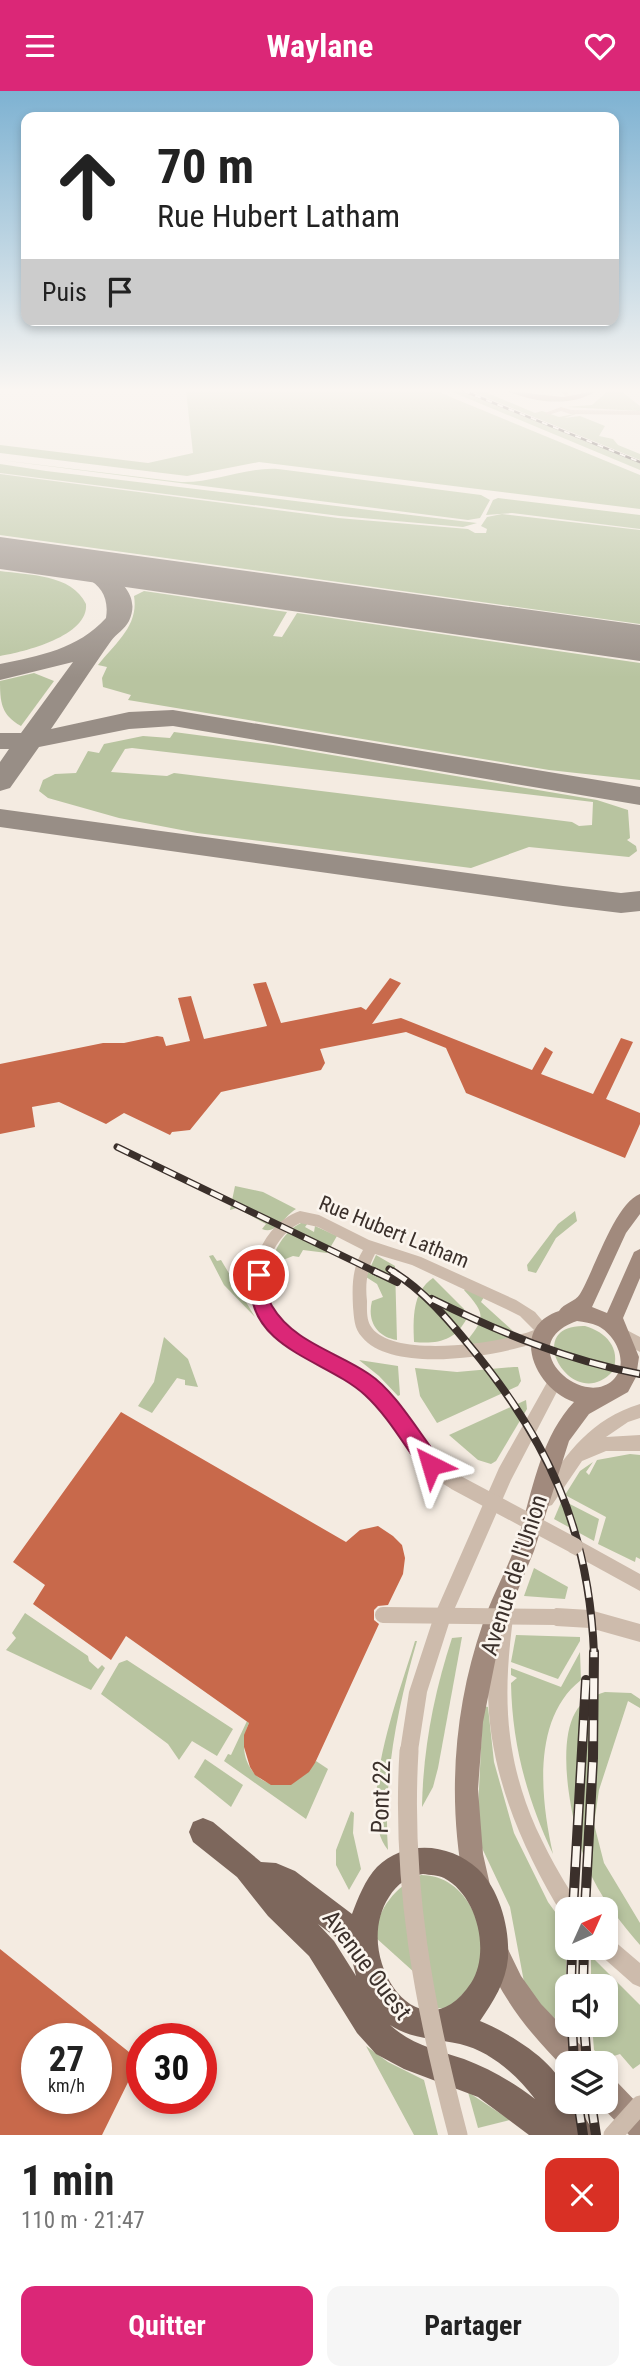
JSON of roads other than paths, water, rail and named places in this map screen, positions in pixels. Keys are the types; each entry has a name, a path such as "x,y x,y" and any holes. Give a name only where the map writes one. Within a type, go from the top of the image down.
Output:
{"main road":[{"name":"Avenue Ouest","path":"203,1832 255,1876 281,1909 324,1951 340,1974 356,2008 371,2029 388,2044 410,2057 471,2078 501,2092 534,2117 552,2135"},
{"path":"426,1860 441,1863 462,1874 479,1893 493,1928 495,1947 489,1984 481,2000 456,2021 442,2026 413,2022 388,2004 370,1974 361,1939 365,1916 377,1888 396,1869 410,1862 426,1860"},
{"name":"Avenue Ouest","path":"255,1876 276,1877 285,1881 361,1939"},
{"name":"Avenue Ouest","path":"442,2026 463,2029 512,2055 543,2085 580,2135"}],"street":[{"path":"369,1252 362,1264 358,1281 361,1319 368,1334 385,1345 455,1352 522,1343 543,1332 555,1319 585,1303 620,1228 640,1201"},
{"name":"Rue Hubert Latham","path":"543,1332 525,1313 489,1295 412,1259 362,1243 303,1217 291,1222 269,1247 261,1265 258,1285 261,1306 270,1320 306,1350 346,1370 375,1391 421,1455 442,1474 640,1583"},
{"name":"Avenue de l'Union","path":"479,1893 468,1847 465,1809 473,1722 493,1625 517,1572 555,1448 580,1409 597,1397 617,1389 629,1373 630,1353 614,1318 640,1257"},
{"path":"565,1315 589,1314 601,1318 640,1345"},
{"path":"543,1332 540,1355 542,1365 555,1383 575,1394 597,1397"},
{"name":"Avenue de l'Union","path":"505,1474 555,1383"},
{"path":"536,1515 576,1457 604,1426 626,1414 640,1411"},
{"path":"576,1457 606,1444 640,1443"},
{"name":"Pont 22","path":"458,2135 427,2011 415,1948 407,1885 404,1829 409,1751 418,1692 431,1647 505,1474"},
{"path":"517,1572 508,1600 497,1689 504,1758 513,1797 529,1839 563,1897"},
{"path":"383,1615 590,1619 640,1633"},
{"path":"495,1947 510,1982 531,2016 566,2051"},
{"path":"618,1958 640,1977"},
{"path":"618,2103 640,2126"},
{"path":"613,2135 640,2105"}],"railway":[{"path":"117,1147 378,1273"},
{"path":"374,1271 397,1282"},
{"path":"392,1271 424,1295 443,1314 497,1380 542,1452 573,1526 583,1566 594,1654"},
{"path":"432,1299 533,1344 640,1374"},
{"path":"586,1897 593,1758 594,1654"},
{"path":"574,1897 586,1680"},
{"path":"571,1974 572,1960"},
{"path":"583,1974 584,1960"},
{"path":"573,2037 573,2051"},
{"path":"585,2037 586,2051"},
{"path":"580,2114 583,2135"},
{"path":"593,2114 596,2135"}]}
